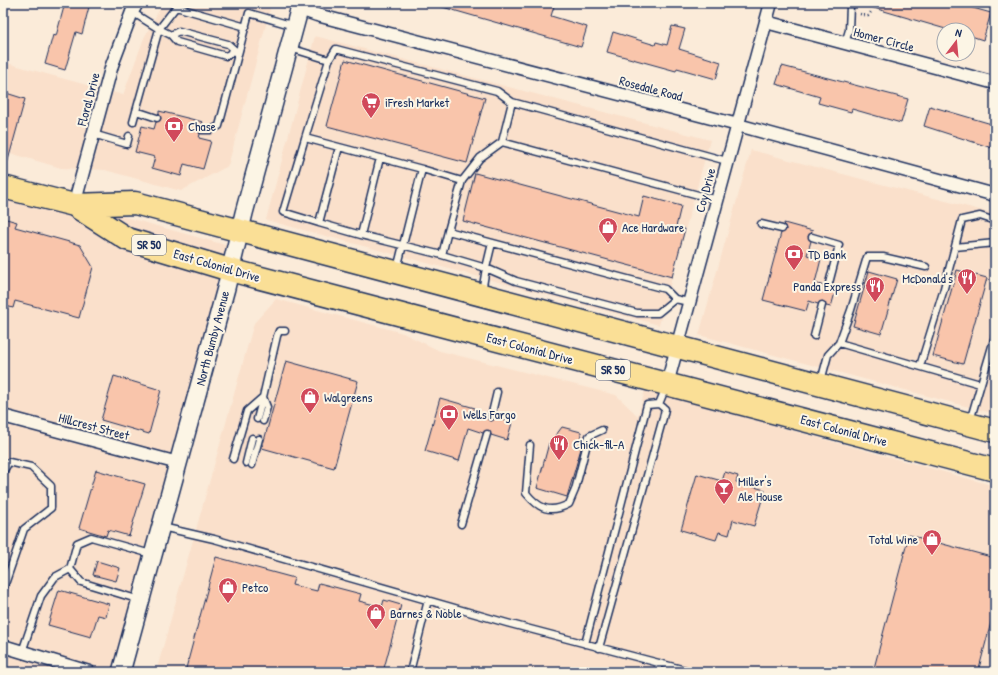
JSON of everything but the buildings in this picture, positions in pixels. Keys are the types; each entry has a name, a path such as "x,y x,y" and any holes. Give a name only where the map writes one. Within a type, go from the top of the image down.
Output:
{"highway":[{"name":"East Colonial Drive","path":"3,187 74,205 135,202 995,431"},
{"name":"East Colonial Drive","path":"74,205 127,239 230,270 995,470"}],"street":[{"name":"Coy Drive","path":"667,384 771,3"},
{"name":"North Bumby Avenue","path":"121,672 300,6"},
{"name":"Rosedale Road","path":"300,6 995,195"},
{"name":"Floral Drive","path":"74,205 112,65 134,7"},
{"name":"Homer Circle","path":"766,22 995,83"},
{"name":"Hillcrest Street","path":"3,416 178,463"},
{"path":"3,646 89,672"}],"lane":[{"path":"845,43 849,24 850,6"},
{"path":"134,7 158,29 171,35 177,42 226,56 236,52"},
{"path":"133,122 158,29 176,7 246,27"},
{"path":"202,130 211,130 219,126 236,52 250,13 295,26"},
{"path":"171,35 179,31 228,44 236,52"},
{"path":"289,48 329,60"},
{"path":"675,299 658,313 637,313 516,281 486,268 283,212 329,60 336,49 497,91 512,102 728,161"},
{"path":"442,256 462,180 480,158 502,142 512,102"},
{"path":"136,111 158,118"},
{"path":"93,134 127,144 129,136"},
{"path":"305,138 462,180"},
{"path":"502,142 717,200"},
{"path":"319,222 339,147"},
{"path":"361,234 380,158"},
{"path":"397,272 422,169"},
{"path":"920,366 962,220 980,216 995,221"},
{"path":"761,224 782,229"},
{"path":"448,231 664,289 675,299 689,302"},
{"path":"812,237 839,244 828,287"},
{"path":"482,294 492,243"},
{"path":"955,247 995,243"},
{"path":"820,384 828,355 839,343 852,310 867,256 883,256 926,267"},
{"path":"814,336 822,305"},
{"path":"260,420 263,397 277,336 279,332 285,331"},
{"path":"969,424 995,336"},
{"path":"839,343 980,384"},
{"path":"659,404 667,384"},
{"path":"491,417 497,392"},
{"path":"234,460 247,411 263,397"},
{"path":"585,644 647,405 659,404 665,409 663,418 599,648"},
{"path":"530,445 526,493 533,502 547,509 558,510 569,504 575,490 589,436 602,430"},
{"path":"461,524 486,434"},
{"path":"249,464 256,438"},
{"path":"3,472 9,462 31,467 51,486 51,508 24,529 3,590"},
{"path":"161,526 214,539 599,648 693,672"},
{"path":"22,652 41,596 55,577 70,569 77,544 91,537 153,555"},
{"path":"70,569 81,582 141,600"},
{"path":"410,672 428,600"},
{"path":"657,672 659,663"}],"shaded area":[{"path":"163,3 261,3 271,6 228,166 181,191 105,170 61,168 3,151 3,62 123,95 144,38"},
{"path":"315,36 710,140 659,325 266,220"},
{"path":"751,150 995,214 995,414 699,335"},
{"path":"3,183 236,248 120,672 3,672"},
{"path":"276,299 403,333 440,351 616,395 638,416 645,390 995,486 995,672 156,672 254,323"}],"place":[{"name":"iFresh Market","path":"371,119"},
{"name":"Chase","path":"174,143"},
{"name":"Ace Hardware","path":"608,244"},
{"name":"TD Bank","path":"794,271"},
{"name":"McDonald's","path":"967,295"},
{"name":"Panda Express","path":"875,303"},
{"name":"Walgreens","path":"310,414"},
{"name":"Wells Fargo","path":"449,431"},
{"name":"Chick-fil-A","path":"559,461"},
{"name":"Miller's Ale House","path":"724,505"},
{"name":"Total Wine","path":"932,556"},
{"name":"Petco","path":"228,604"},
{"name":"Barnes & Noble","path":"376,630"}]}
